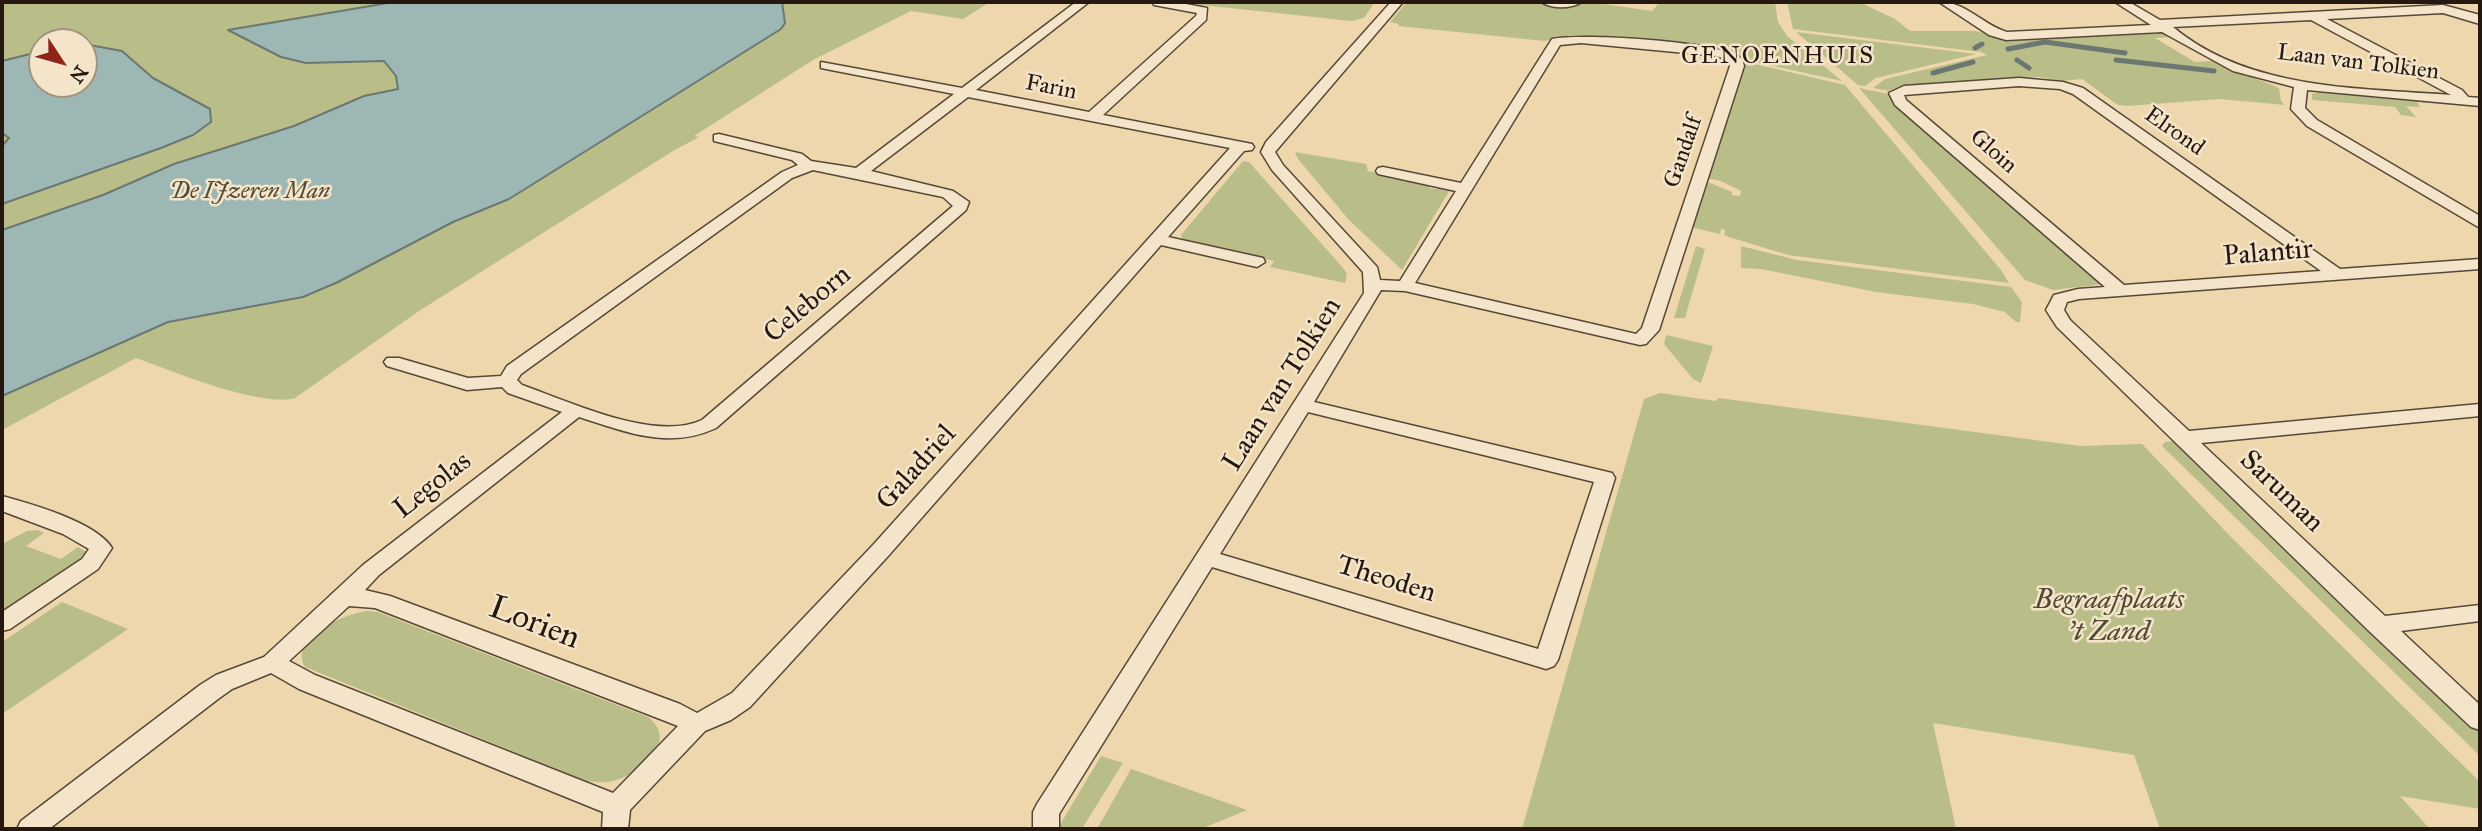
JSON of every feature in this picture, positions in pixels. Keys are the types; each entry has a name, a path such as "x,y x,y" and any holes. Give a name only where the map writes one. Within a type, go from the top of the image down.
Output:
{"street":[{"path":"507,381 509,375 526,361 787,175 808,166 859,173 1083,2"},
{"path":"1092,117 1202,18 1203,11 1158,2"},
{"path":"1268,152 1271,145 1397,2"},
{"path":"1547,2 1576,2"},
{"path":"1945,2 1993,32 2006,36 2443,9 2468,14 2480,20"},
{"name":"Laan van Tolkien","path":"2122,2 2225,62 2301,85 2480,102"},
{"path":"2314,16 2458,93 2464,100"},
{"name":"Gandalf","path":"1405,286 1640,340 1650,330 1737,66 1736,59 1719,52 1581,39 1556,42 1464,188"},
{"name":"Farin","path":"826,65 1268,152"},
{"name":"Elrond","path":"1967,86 2049,82 2072,88 2336,274"},
{"path":"2301,85 2298,109 2312,123 2480,223"},
{"name":"Gloin","path":"1967,86 1904,90 1895,94 1899,102 2120,291"},
{"path":"719,138 797,157 808,166"},
{"name":"Galadriel","path":"616,817 696,724 722,713 741,700 881,550 1240,146"},
{"name":"Laan van Tolkien","path":"1046,829 1046,812 1373,293 1370,271 1277,167 1268,152"},
{"path":"1373,285 1394,288 1405,286 1464,188 1383,171"},
{"name":"Celeborn","path":"576,410 661,434 680,436 694,433 709,424 961,207 961,202 948,194 859,173"},
{"path":"1158,240 1257,262"},
{"name":"Palantir","path":"2060,299 2078,294 2480,264"},
{"name":"Saruman","path":"2060,299 2055,310 2063,323 2377,625 2480,720"},
{"path":"393,362 467,384 507,381"},
{"path":"507,381 515,390 576,410"},
{"name":"Theoden","path":"1208,558 1546,660 1605,478 1303,405"},
{"name":"Legolas","path":"272,663 371,570 576,410"},
{"path":"2184,438 2480,410"},
{"path":"2,503 79,533 99,544 101,548 90,564 2,623"},
{"name":"Lorien","path":"344,598 368,598 382,602 671,711 696,724"},
{"path":"2377,625 2480,613"},
{"path":"30,829 209,692 224,682 272,663 307,682 616,817"}],"green space":[{"name":"De IJzeren Man","path":"2,2 990,2 963,19 911,11 813,60 694,136 699,137 419,311 295,398 280,400 239,393 136,358 2,430"},
{"path":"1170,2 1379,2 1374,3 1364,18 1351,21 1202,5 1201,8"},
{"path":"1407,2 1531,2 1571,7 1590,2 1652,11 1660,2 1775,2 1778,22 1787,36 1842,81 1741,59 1734,53 1720,50 1570,35 1545,41 1398,26 1399,24 1390,22"},
{"path":"1787,2 1859,2 1895,19 1910,31 1975,31 2010,39 2161,33 2171,37 2155,38 2195,62 2212,61 2279,88 2281,101 2285,105 2220,99 2118,105 2082,79 2062,81 2039,77 1900,87 1889,91 1873,88 1885,79 1987,55 1981,52 1793,29"},
{"path":"1796,32 1976,54 1876,78 1865,86 1858,85"},
{"path":"1742,61 1845,85 2001,270 2009,283 1788,255 1729,237 1724,235 1725,230 1721,229 1720,234 1690,227 1705,181 1732,192 1732,195 1740,196 1741,191 1721,181 1706,178"},
{"path":"1859,88 1888,94 2103,284 2053,290 2025,280"},
{"path":"2321,92 2480,107 2417,102 2420,107 2406,106 2416,117 2401,115 2395,107 2312,100 2312,94"},
{"path":"1295,152 1366,164 1368,171 1432,183 1429,188 1451,188 1402,270 1349,220"},
{"path":"1243,161 1249,162 1344,269 1347,274 1345,283 1270,267 1274,261 1183,240 1181,235"},
{"path":"1696,246 1705,249 1685,318 1674,318"},
{"path":"1741,246 1797,260 2011,287 2022,302 2020,322 2016,322 2005,312 1973,304 1876,292 1761,269 1741,268"},
{"path":"1666,335 1713,346 1701,383 1693,379 1664,344"},
{"name":"Begraafplaats 't Zand","path":"1660,393 1716,401 1719,398 2080,446 2142,444 2231,537 2480,782 2480,809 2400,796 2430,829 2160,829 2134,755 1933,723 1956,829 1522,829 1644,399"},
{"path":"2175,441 2480,731 2480,756 2162,446 2165,442"},
{"path":"37,530 44,533 26,546 61,559 78,547 86,552 86,559 2,618 2,544 27,531"},
{"path":"62,602 128,629 2,714 2,642"},
{"path":"367,611 378,612 648,717 657,726 660,736 658,746 644,764 623,778 606,782 586,781 305,667 302,656 304,646 311,637 333,622"},
{"path":"1101,756 1123,763 1083,827 1058,828"},
{"path":"1131,769 1247,810 1201,829 1097,829"}],"water":[{"path":"394,2 782,2 785,23 781,29 509,199 453,222 338,282 303,297 168,322 2,396 2,230 103,195 174,164 294,126 364,96 398,89 396,76 384,61 306,63 281,57 228,30"},
{"path":"98,47 122,51 153,78 210,109 211,122 193,135 161,148 2,204 2,146 9,138 2,133 2,61 28,54 28,98 98,98"}],"waterway":[{"path":"2008,49 2045,42 2125,53"},
{"path":"1975,48 1982,44"},
{"path":"2017,60 2029,68"},
{"path":"2116,60 2214,71"},
{"path":"1933,73 1973,62"}],"district":[{"name":"GENOENHUIS","path":"1778,57"}]}
